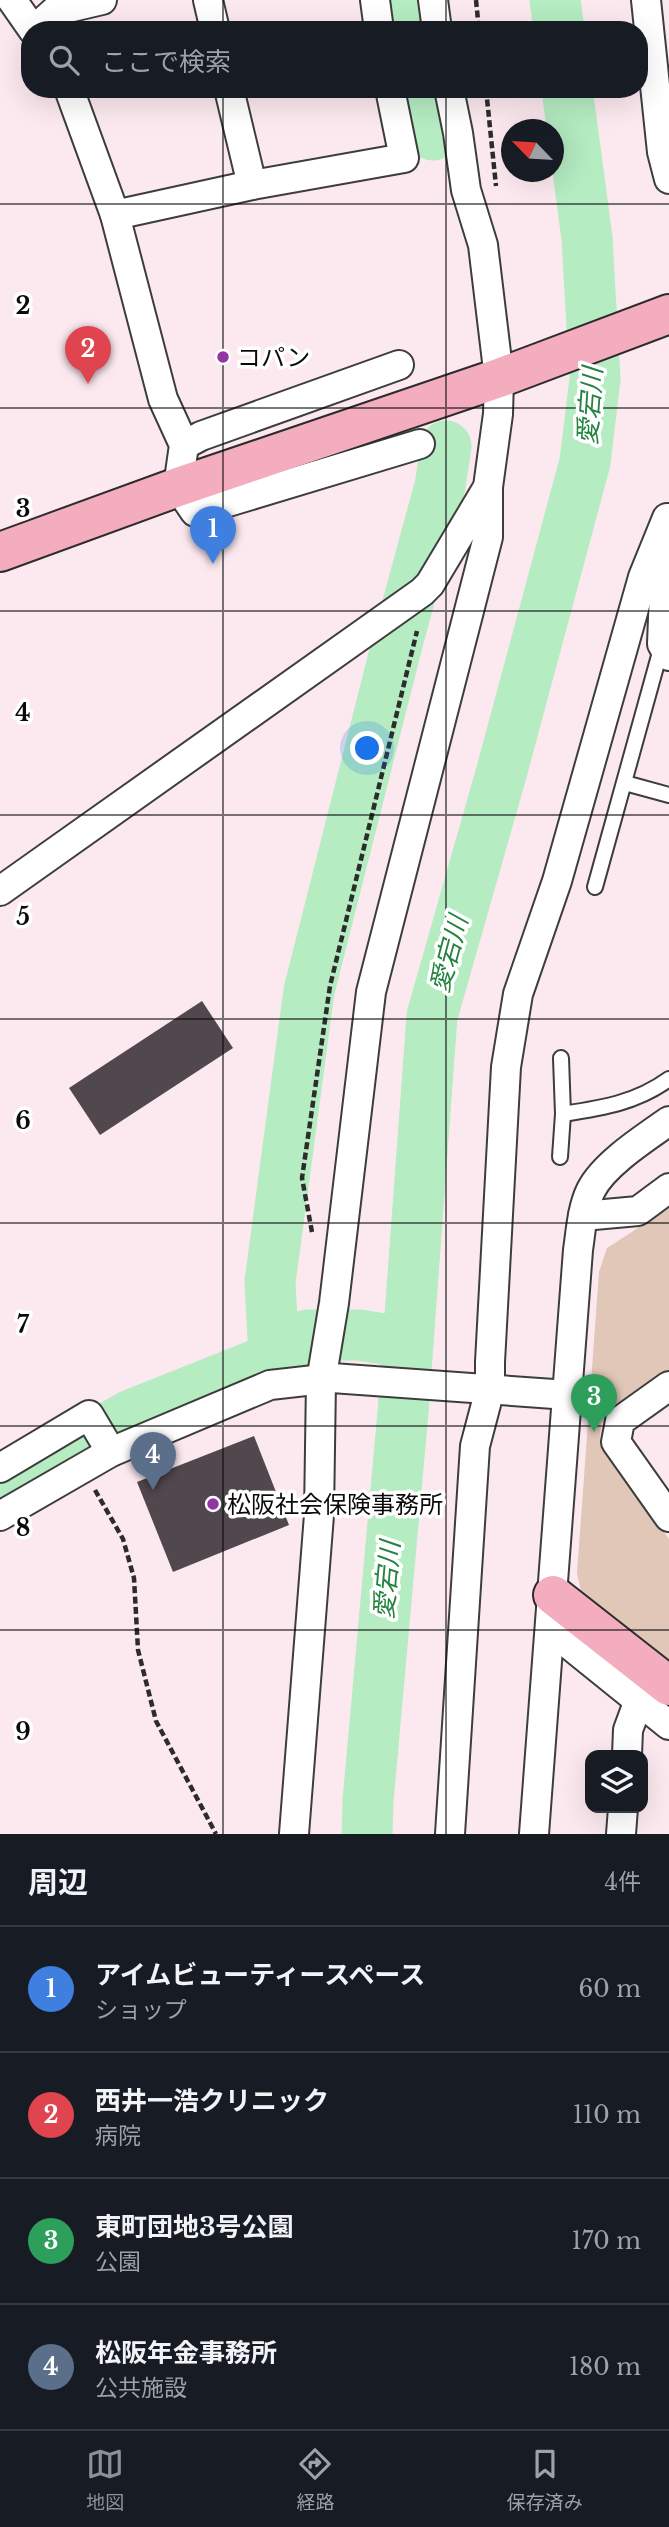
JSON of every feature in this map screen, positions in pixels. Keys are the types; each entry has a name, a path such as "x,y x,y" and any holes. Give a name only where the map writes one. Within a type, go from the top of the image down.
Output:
{"street":[{"path":"12,0 27,21"},
{"path":"44,21 55,11 102,0"},
{"path":"208,0 213,21"},
{"path":"375,0 378,21"},
{"path":"433,0 436,21"},
{"path":"646,0 662,152 669,179"},
{"path":"72,98 115,215 163,398 184,445 178,487 195,512 420,444"},
{"path":"231,98 252,186"},
{"path":"115,215 404,158 392,98"},
{"path":"294,1834 319,1515 326,1372 371,992 488,537 488,487 498,414 499,378 483,244 466,190 451,98"},
{"path":"0,552 178,487 499,378 668,314"},
{"path":"184,445 201,436 399,365"},
{"path":"0,891 426,588 488,487"},
{"path":"666,650 668,512"},
{"path":"450,1834 475,1446 490,1389 489,1362 506,1067 518,994 557,881 643,577 668,512"},
{"path":"534,1834 583,1216 591,1189 619,1157 669,1121"},
{"path":"583,1216 638,1211 669,1188"},
{"path":"4,1508 110,1452 270,1385 326,1372 568,1395"},
{"path":"666,1505 616,1442 620,1421 669,1386"},
{"path":"0,1468 89,1415 110,1452"},
{"path":"552,1612 654,1693 669,1725"},
{"path":"627,1750 628,1730 654,1693"},
{"path":"621,1834 623,1813"}],"lane":[{"path":"594,887 666,650"},
{"path":"625,783 669,795"},
{"path":"560,1157 563,1114 561,1058"},
{"path":"563,1114 615,1106 657,1088 669,1079"}],"path":[{"path":"476,0 478,21"},
{"path":"314,1240 302,1178 330,986 426,588"},
{"path":"82,1468 123,1539 134,1578 138,1650 156,1721 216,1834"}],"shaded area":[{"path":"669,1208 669,1372 601,1424 600,1440 669,1539 669,1663 582,1597 577,1573 599,1272 607,1248"}],"building":[{"path":"202,1001 233,1048 100,1135 69,1088"},
{"name":"松阪社会保険事務所","path":"254,1436 289,1525 173,1572 137,1482"}],"waterway":[{"path":"412,0 415,21"},
{"name":"愛宕川","path":"555,0 558,21"},
{"path":"427,98 433,135"},
{"name":"愛宕川","path":"367,1834 403,1412 432,1016 585,462 595,379 587,238 568,98"},
{"path":"274,1358 270,1282 309,991 440,486 446,446"},
{"path":"0,1490 131,1415 274,1358 307,1335 359,1335 408,1343"}],"place":[{"name":"コパン","path":"223,357"},
{"name":"西井一浩クリニック","path":"88,384"},
{"name":"アイムビューティースペース","path":"213,564"},
{"name":"東町団地3号公園","path":"594,1432"},
{"name":"松阪年金事務所","path":"153,1490"},
{"name":"松阪社会保険事務所","path":"213,1504"}]}
